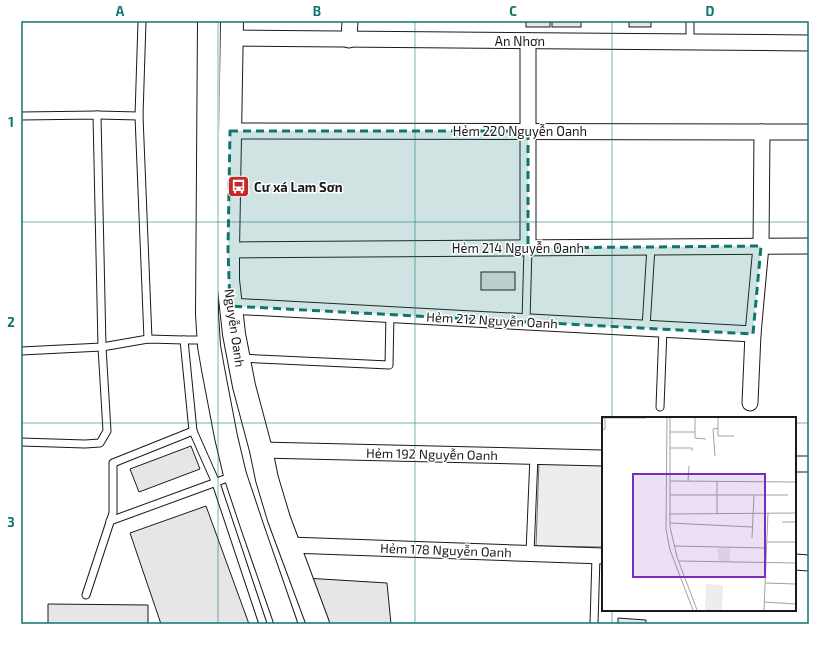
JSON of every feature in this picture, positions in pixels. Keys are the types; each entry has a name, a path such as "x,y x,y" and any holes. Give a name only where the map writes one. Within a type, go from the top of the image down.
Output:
{"main road":[{"path":"209,30 232,30"},
{"name":"Nguyễn Oanh","path":"209,30 207,305 210,349 223,422 225,479 258,544 286,624"},
{"name":"Nguyễn Oanh","path":"232,30 228,250 230,306 237,349 267,479 318,624"},
{"path":"207,305 230,306"},
{"path":"210,349 237,349"},
{"path":"258,544 289,544"}],"street":[{"path":"349,40 350,21"},
{"name":"An Nhơn","path":"232,30 349,40 809,43"},
{"path":"528,41 528,248"},
{"name":"Hẻm 220 Nguyễn Oanh","path":"230,131 809,132"},
{"path":"750,403 753,334 761,246 762,132"},
{"name":"Hẻm 214 Nguyễn Oanh","path":"228,250 809,246"},
{"name":"Hẻm 212 Nguyễn Oanh","path":"230,306 753,334"},
{"name":"Hẻm 192 Nguyễn Oanh","path":"261,450 602,458"},
{"path":"796,464 809,464"},
{"name":"Hẻm 178 Nguyễn Oanh","path":"289,544 600,556"},
{"path":"796,562 809,563"}],"lane":[{"path":"142,21 138,116 148,339"},
{"path":"690,21 690,42"},
{"path":"21,442 100,443 107,431 102,347 96,115"},
{"path":"21,116 138,116"},
{"path":"646,328 651,247"},
{"path":"526,322 528,248"},
{"path":"237,349 389,365 390,314"},
{"path":"660,407 663,329"},
{"path":"21,351 102,347 148,339 184,340 210,349"},
{"path":"184,340 193,431 225,479 263,624"},
{"path":"86,595 113,513 113,462 193,431"},
{"path":"530,553 534,456"},
{"path":"110,521 225,479"},
{"path":"594,624 600,556"}],"highlighted area":[{"path":"230,131 528,131 528,248 761,246 753,334 230,306 228,250"}],"shaded area":[{"path":"539,462 602,463 602,547 536,546"}],"building":[{"path":"526,21 550,21 550,27 526,27"},
{"path":"552,21 581,21 581,27 552,27"},
{"path":"629,21 651,21 651,27 629,27"},
{"path":"481,272 515,272 515,290 481,290"},
{"path":"191,446 200,469 139,492 130,469"},
{"path":"206,506 249,624 161,624 130,533"},
{"path":"305,578 387,583 391,624 323,624"},
{"path":"48,604 148,605 148,624 48,624"},
{"path":"618,618 646,620 646,624 618,624"}],"place":[{"name":"Cư xá Lam Sơn","path":"238,187"}]}
